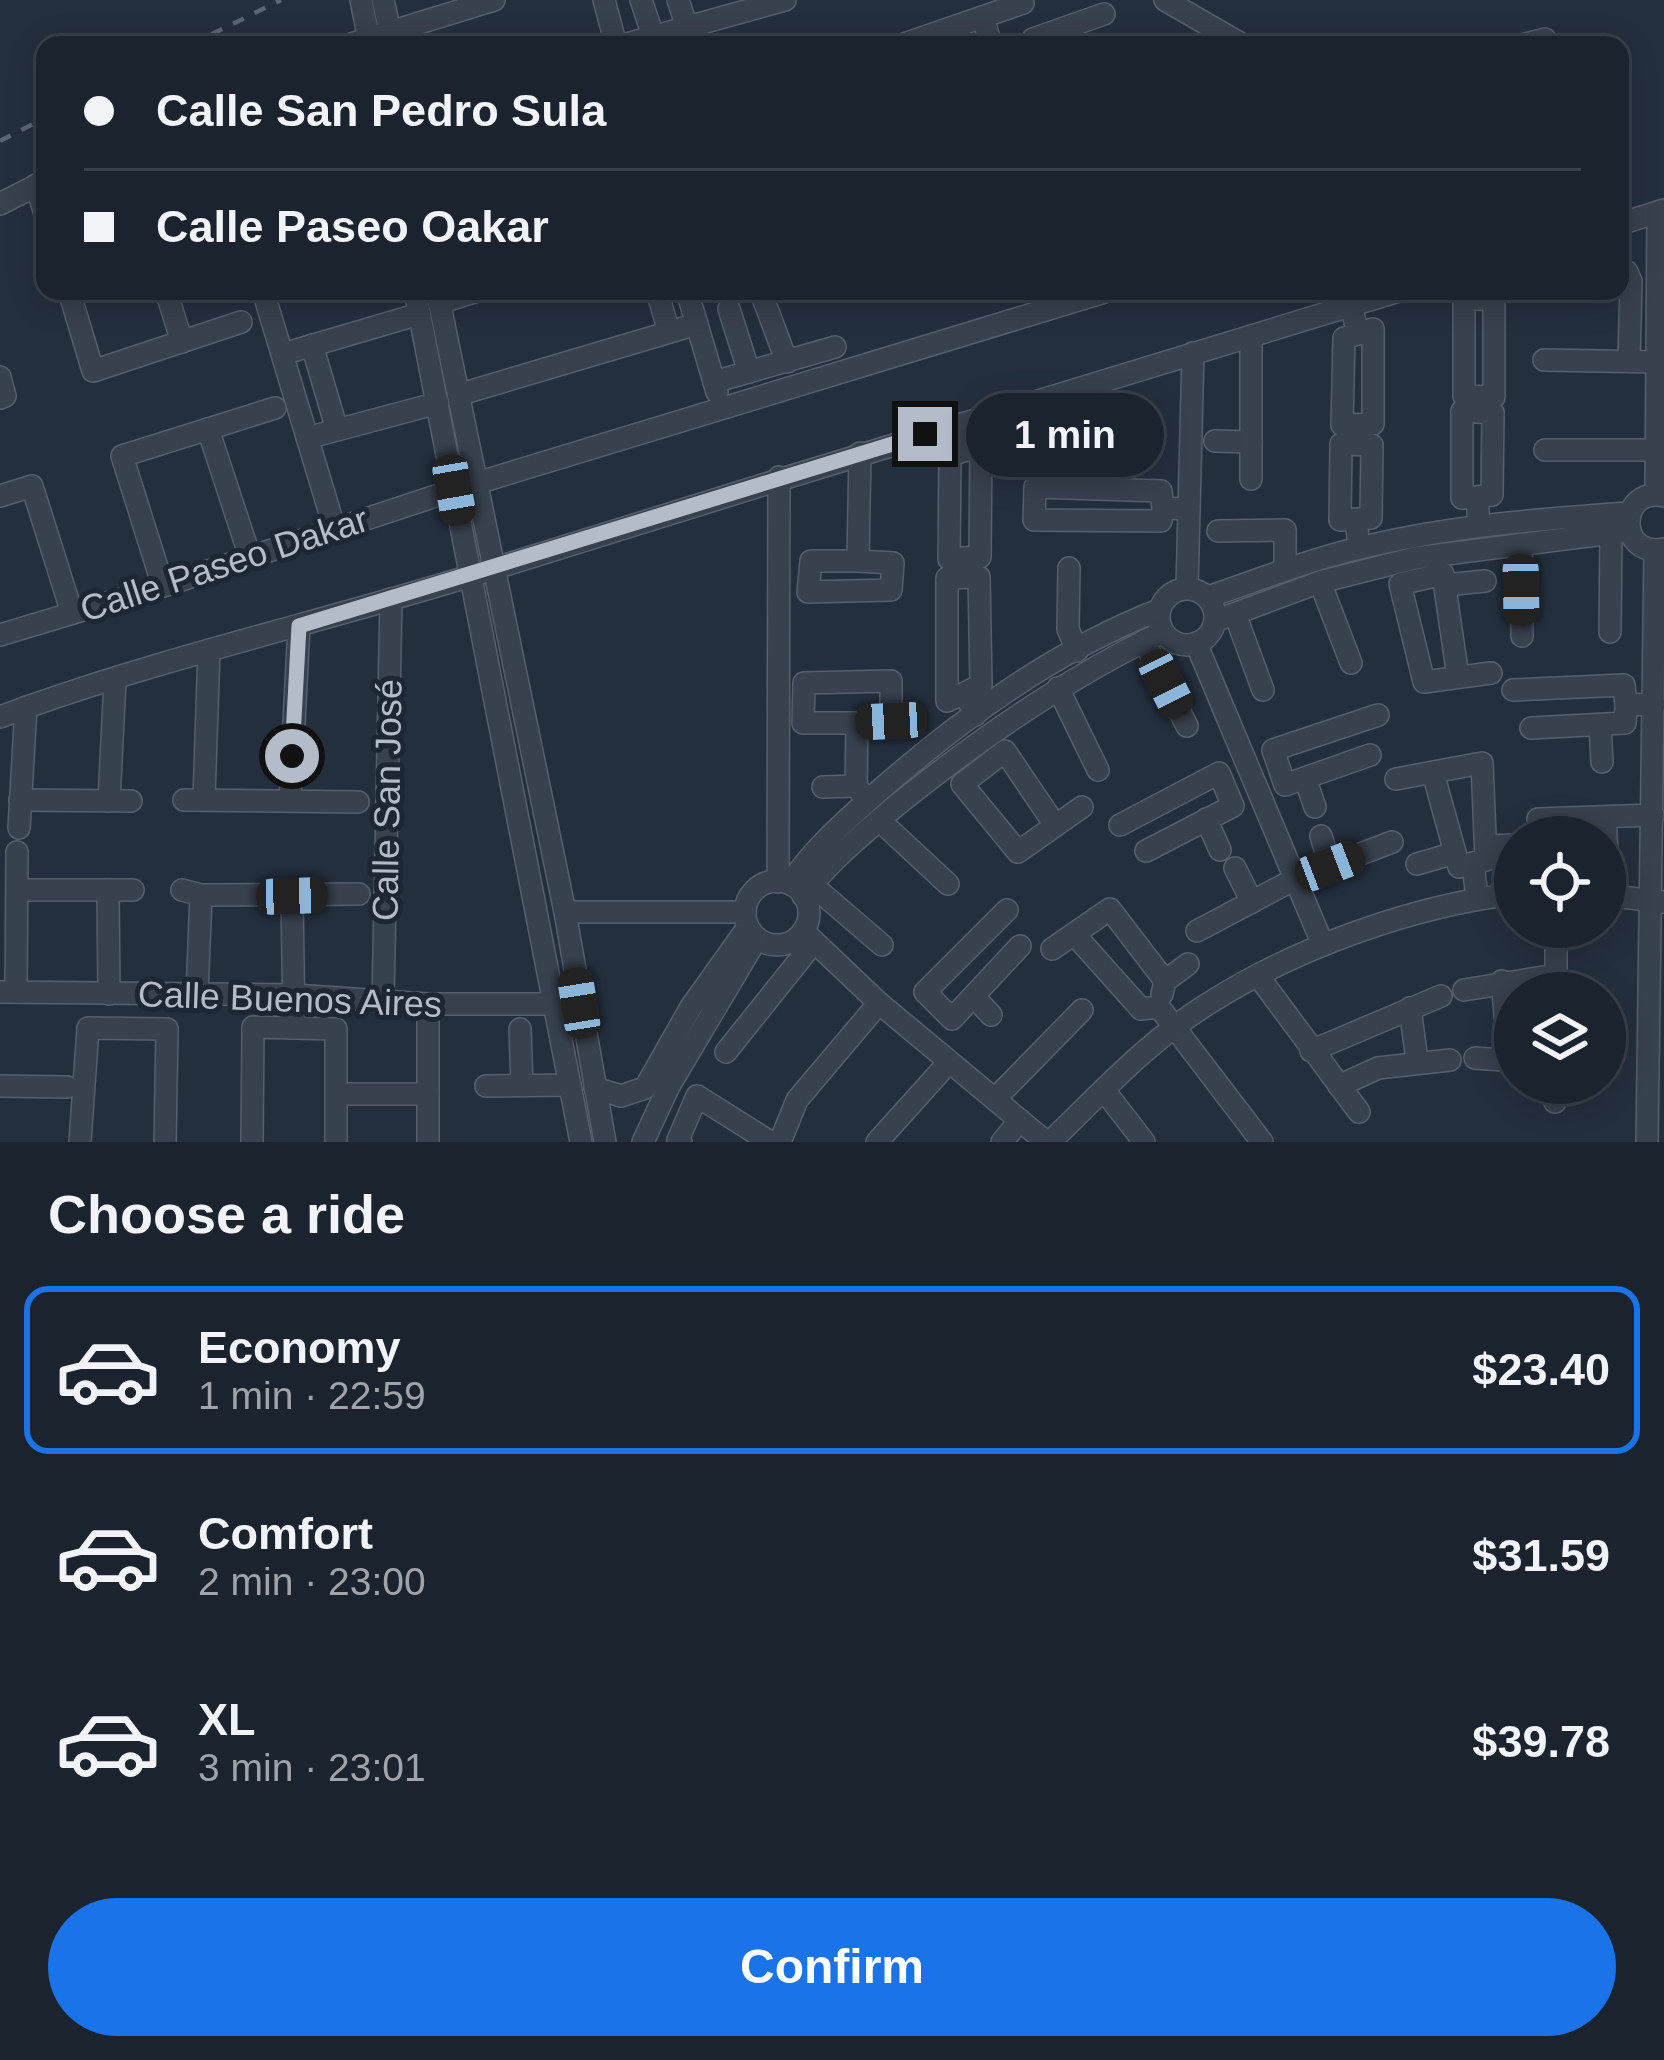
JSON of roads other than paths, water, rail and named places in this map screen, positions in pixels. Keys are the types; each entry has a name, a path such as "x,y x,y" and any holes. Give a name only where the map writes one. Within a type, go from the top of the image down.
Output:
{"street":[{"path":"361,0 373,36"},
{"path":"375,36 383,0"},
{"path":"386,36 494,0"},
{"path":"604,0 617,36"},
{"path":"641,0 653,36 687,27 718,8 785,0"},
{"path":"678,0 687,27"},
{"path":"1165,0 1227,36"},
{"path":"950,36 1023,2 1032,36"},
{"path":"1048,36 1104,14"},
{"path":"983,17 988,36"},
{"path":"0,203 36,185"},
{"path":"1610,632 1622,526 1639,499 1660,495 1656,450 1661,211 1629,221"},
{"path":"1629,276 1629,362"},
{"path":"71,300 93,371 242,322"},
{"path":"169,300 182,342"},
{"path":"266,300 335,530"},
{"path":"283,354 428,300"},
{"path":"428,300 460,394 565,912 604,1142"},
{"path":"428,300 438,403 469,576 581,1142"},
{"path":"660,300 669,332"},
{"path":"690,300 723,410"},
{"path":"764,300 787,362"},
{"name":"Calle Paseo Dakar","path":"0,634 1078,300"},
{"path":"0,717 1368,300"},
{"path":"1351,305 1358,334"},
{"path":"729,310 748,372"},
{"path":"460,394 697,324"},
{"path":"1251,336 1251,479"},
{"path":"312,345 337,430"},
{"path":"715,382 835,347"},
{"path":"1193,353 1190,509 1198,593 1225,617 1262,691"},
{"path":"1544,360 1657,362"},
{"path":"0,377 5,396 0,398"},
{"path":"307,438 438,403"},
{"path":"163,586 122,456 275,408"},
{"path":"957,424 964,451"},
{"path":"208,429 250,557"},
{"path":"1071,430 1072,488"},
{"path":"1215,441 1251,442"},
{"path":"981,448 980,557 949,559 950,456 964,451 981,448"},
{"path":"1545,450 1656,450"},
{"path":"858,561 860,453"},
{"path":"726,1052 809,936 808,914 796,887 779,477"},
{"path":"0,496 32,486 72,613"},
{"path":"1034,487 1161,491 1162,508 1161,520 1034,520 1034,487"},
{"path":"1477,497 1479,526"},
{"path":"1162,508 1190,509"},
{"path":"1356,519 1359,548"},
{"path":"867,802 967,750 1155,628 1167,596 1198,593 1359,548 1479,526 1622,526"},
{"path":"1491,673 1424,682 1400,584 1521,544 1622,526"},
{"path":"1622,526 1638,546 1659,550 1652,815 1658,845 1658,900 1647,1142"},
{"path":"1217,531 1285,530 1286,570"},
{"path":"1521,544 1522,636"},
{"path":"1069,568 1068,628 1077,651"},
{"path":"1155,628 1174,642 1196,643 1225,617 1320,582 1429,573 1485,581"},
{"path":"1429,573 1458,677"},
{"path":"796,887 800,868 927,749 970,704 980,685 979,577 947,578 947,701 970,704 1077,651 1155,628"},
{"path":"1320,582 1351,663"},
{"name":"Calle San José","path":"383,1001 391,598"},
{"path":"290,799 299,626"},
{"path":"1155,628 1187,726"},
{"path":"1196,643 1323,945"},
{"path":"209,650 194,799 358,802"},
{"path":"20,800 120,801 116,680"},
{"path":"1513,690 1624,685 1625,723 1531,728"},
{"path":"1058,688 1098,770"},
{"path":"1626,705 1657,693"},
{"path":"19,828 26,707"},
{"path":"1370,755 1285,785 1274,750 1378,715"},
{"path":"857,723 867,802"},
{"path":"1600,724 1602,762"},
{"path":"967,750 981,770"},
{"path":"1055,825 1005,751 962,784 1018,852 1082,807"},
{"path":"1396,779 1481,763 1471,854 1477,899"},
{"path":"1226,788 1277,768"},
{"path":"1120,825 1219,773 1233,806 1146,851"},
{"path":"1433,773 1471,854"},
{"path":"1305,778 1315,807"},
{"path":"824,787 867,802 948,884"},
{"path":"1626,816 1652,815"},
{"path":"1207,819 1220,850"},
{"path":"1321,836 1330,866"},
{"path":"1196,931 1295,879 1392,842"},
{"path":"1417,864 1494,849"},
{"path":"8,992 18,890 16,852"},
{"path":"1235,868 1252,902"},
{"path":"643,1142 750,926 753,891 766,883 796,887 882,945"},
{"path":"18,890 133,890"},
{"path":"108,890 124,1027"},
{"path":"197,994 192,892 359,894"},
{"path":"292,896 294,1028"},
{"path":"809,936 879,1004 1048,1142 1211,1001 1323,945 1450,903 1494,897"},
{"path":"1626,897 1658,900"},
{"path":"1052,949 1110,909 1165,981"},
{"path":"1006,910 925,992 952,1019 1021,946"},
{"path":"565,912 750,926 781,945 809,936"},
{"path":"595,1088 621,1096 645,1088 691,1007 750,926"},
{"path":"1074,934 1141,1010 1160,1006"},
{"path":"1188,964 1165,981 1160,1006 1262,1142"},
{"path":"1259,977 1359,1112"},
{"path":"1464,990 1494,983"},
{"name":"Calle Buenos Aires","path":"8,992 294,995 428,1004 579,1003"},
{"path":"1311,1051 1441,996"},
{"path":"974,997 991,1015"},
{"path":"428,1004 428,1142"},
{"path":"780,1142 797,1100 879,1004"},
{"path":"912,1030 937,1005"},
{"path":"1410,1008 1417,1061"},
{"path":"995,1099 1082,1010"},
{"path":"80,1142 88,1028 124,1027 167,1029 165,1142"},
{"path":"252,1142 253,1028 337,1029 337,1142"},
{"path":"520,1029 522,1085"},
{"path":"1475,1058 1494,1059"},
{"path":"1339,1086 1378,1068 1450,1060"},
{"path":"878,1142 950,1061"},
{"path":"486,1086 570,1085"},
{"path":"0,1086 67,1087"},
{"path":"1104,1090 1144,1142"},
{"path":"350,1094 428,1094"},
{"path":"681,1142 697,1096 770,1142"},
{"path":"1002,1142 1020,1120"}],"railway":[{"path":"208,36 281,0"},
{"path":"0,141 36,123"}]}
